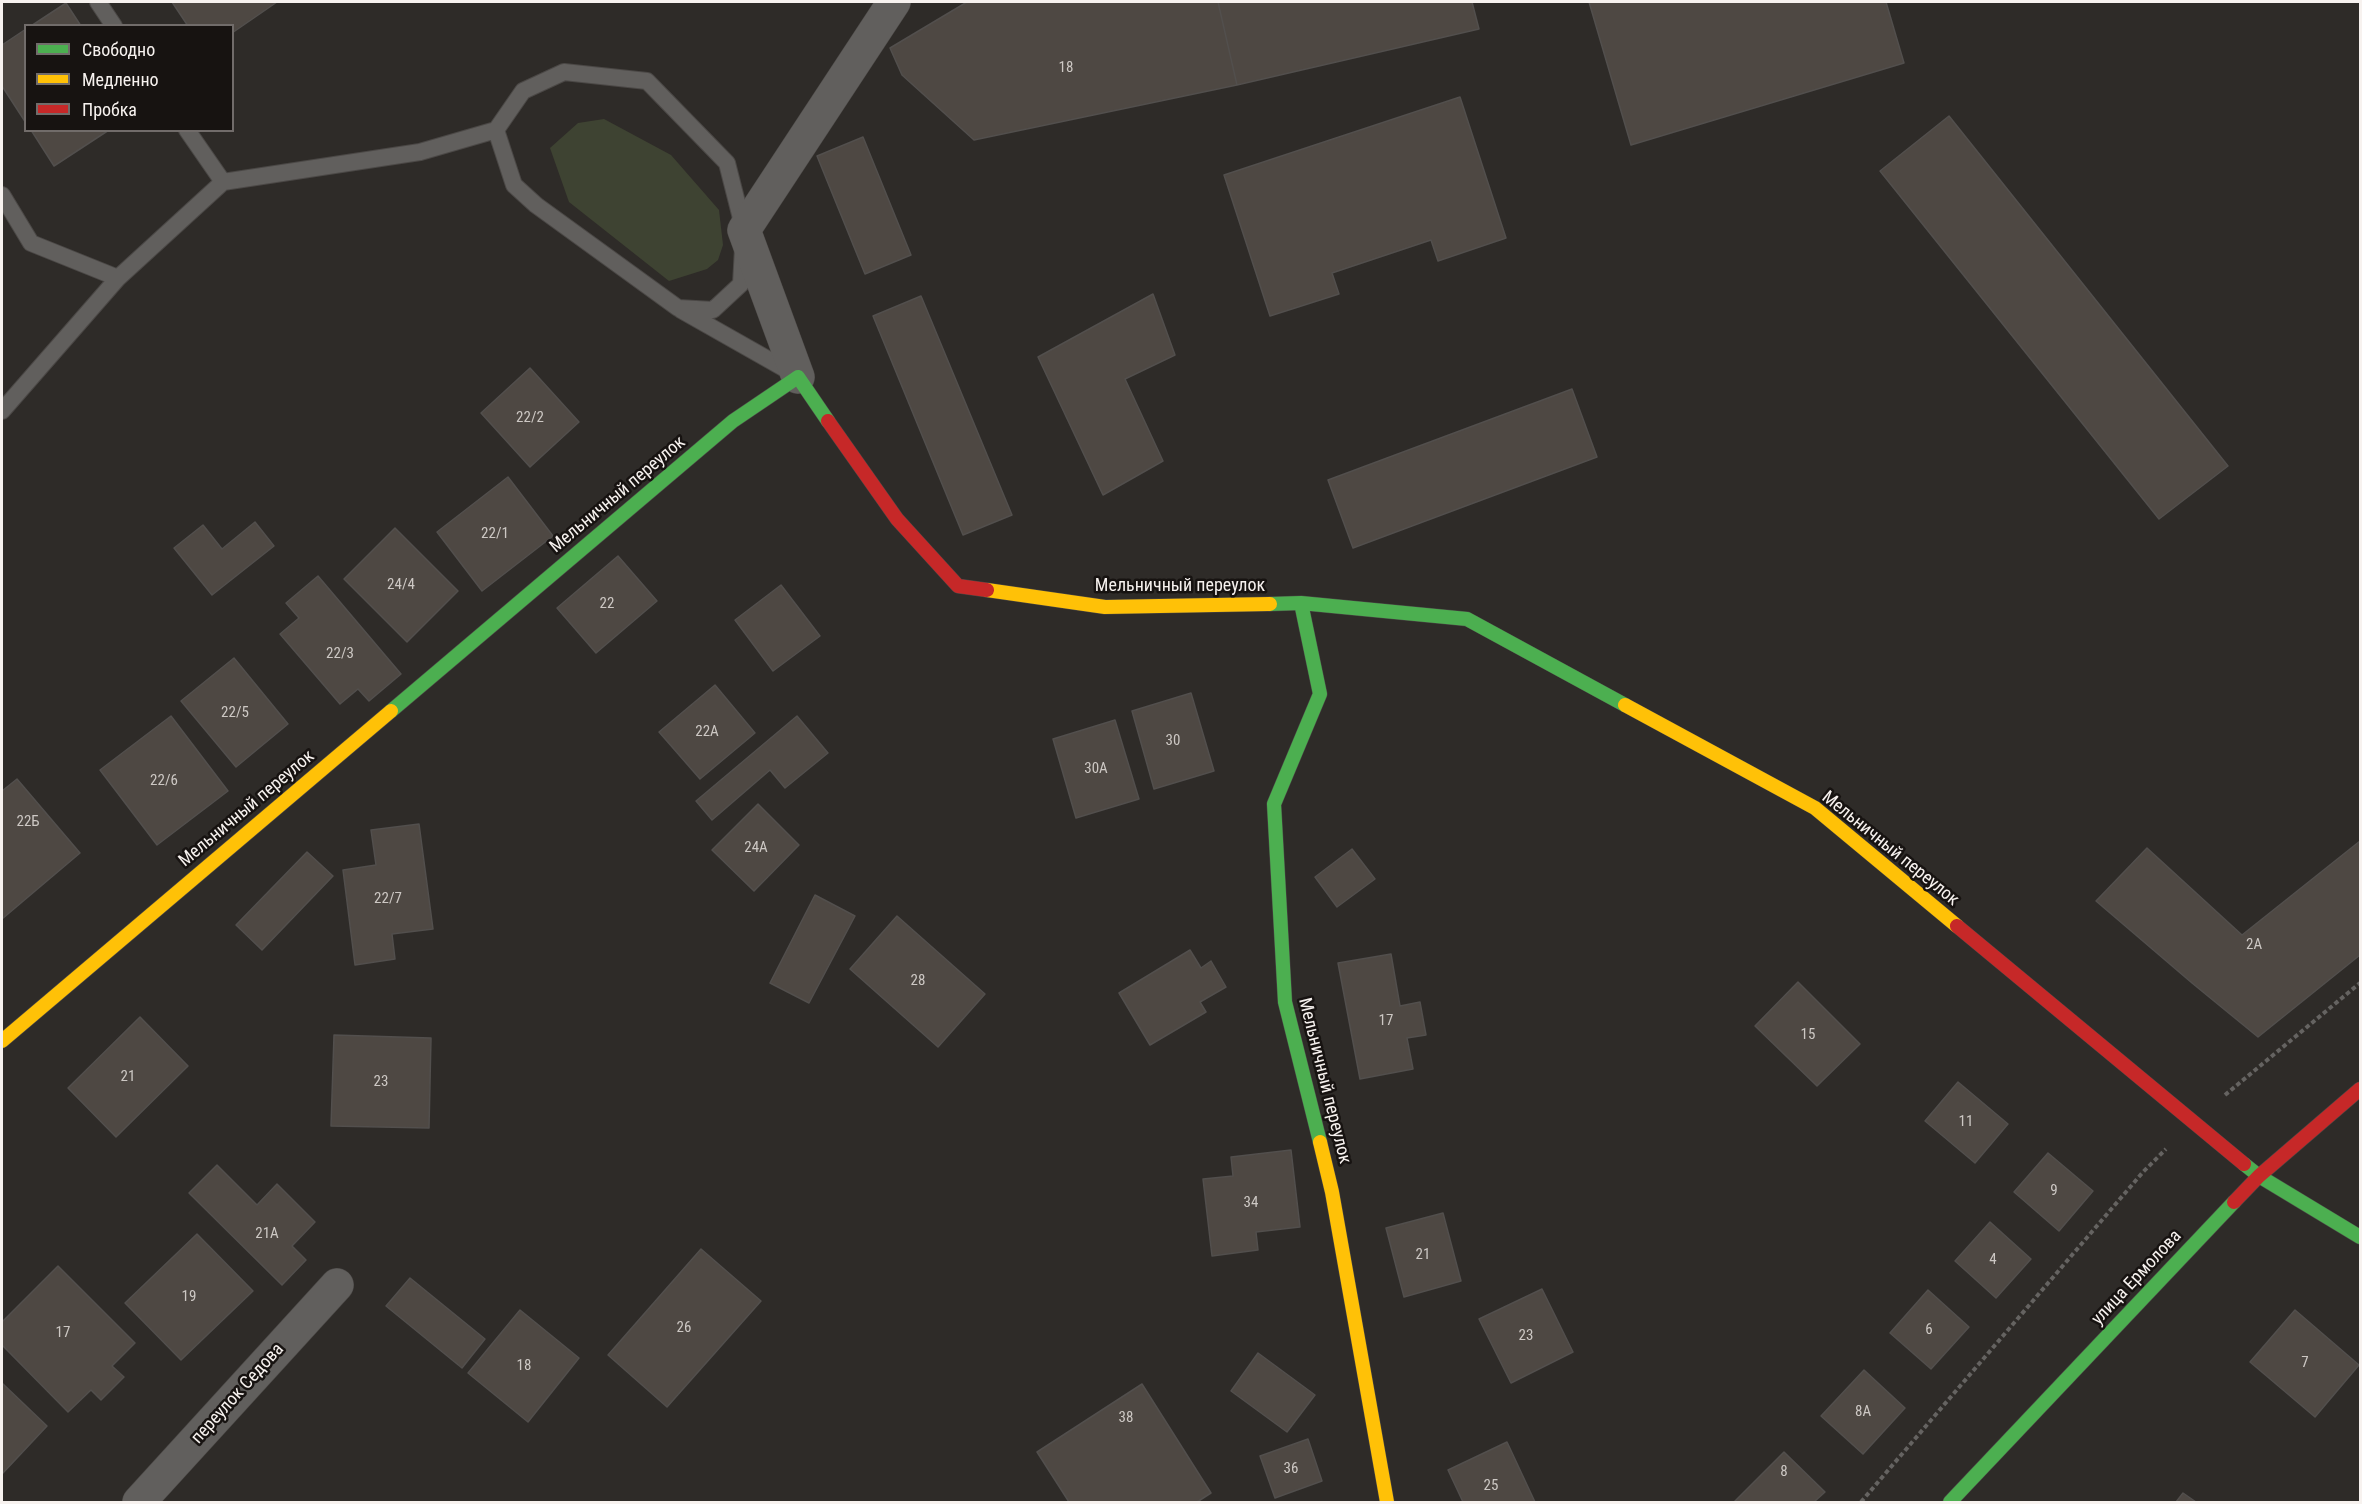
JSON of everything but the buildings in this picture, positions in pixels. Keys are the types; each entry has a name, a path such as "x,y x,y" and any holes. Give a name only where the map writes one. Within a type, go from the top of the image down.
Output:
{"street":[{"path":"798,377 744,230 894,2"},
{"name":"Мельничный переулок","path":"2,1041 733,421 798,377 897,519 958,586 1105,607 1301,603 1467,619 1815,808 2259,1176 2361,1237"},
{"name":"Мельничный переулок","path":"1301,603 1320,694 1274,804 1285,1002 1332,1192 1387,1503"},
{"name":"улица Ермолова","path":"1950,1503 2259,1176 2361,1089"},
{"name":"переулок Седова","path":"139,1503 337,1285"}],"lane":[{"path":"98,2 113,24"},
{"path":"2,411 118,278 223,182 420,152 496,130 523,91 564,72 647,81 727,163 744,230 741,284 713,310 678,308"},
{"path":"496,130 514,185 536,205 678,308 798,377"},
{"path":"188,132 223,182"},
{"path":"2,195 31,243 118,278"}],"path":[{"path":"1862,1503 2143,1172 2193,1121 2361,982"}],"green space":[{"path":"604,119 671,155 719,210 723,245 718,260 707,269 669,281 569,202 550,148 578,123"}],"traffic: fast":[{"path":"391,711 733,421 798,377 828,421"},
{"path":"1301,603 1320,694 1274,804 1285,1002 1320,1142"},
{"path":"1270,604 1301,603 1467,619 1625,705"},
{"path":"2244,1164 2259,1176 2360,1237"},
{"path":"1950,1502 2234,1202"}],"traffic: slow":[{"path":"987,590 1105,607 1270,604"},
{"path":"1625,705 1815,808 1957,926"},
{"path":"2,1041 391,711"},
{"path":"1320,1142 1332,1192 1387,1502"}],"traffic: jam":[{"path":"828,421 897,519 958,586 987,590"},
{"path":"1957,926 2244,1164"},
{"path":"2234,1202 2259,1176 2360,1089"}]}
